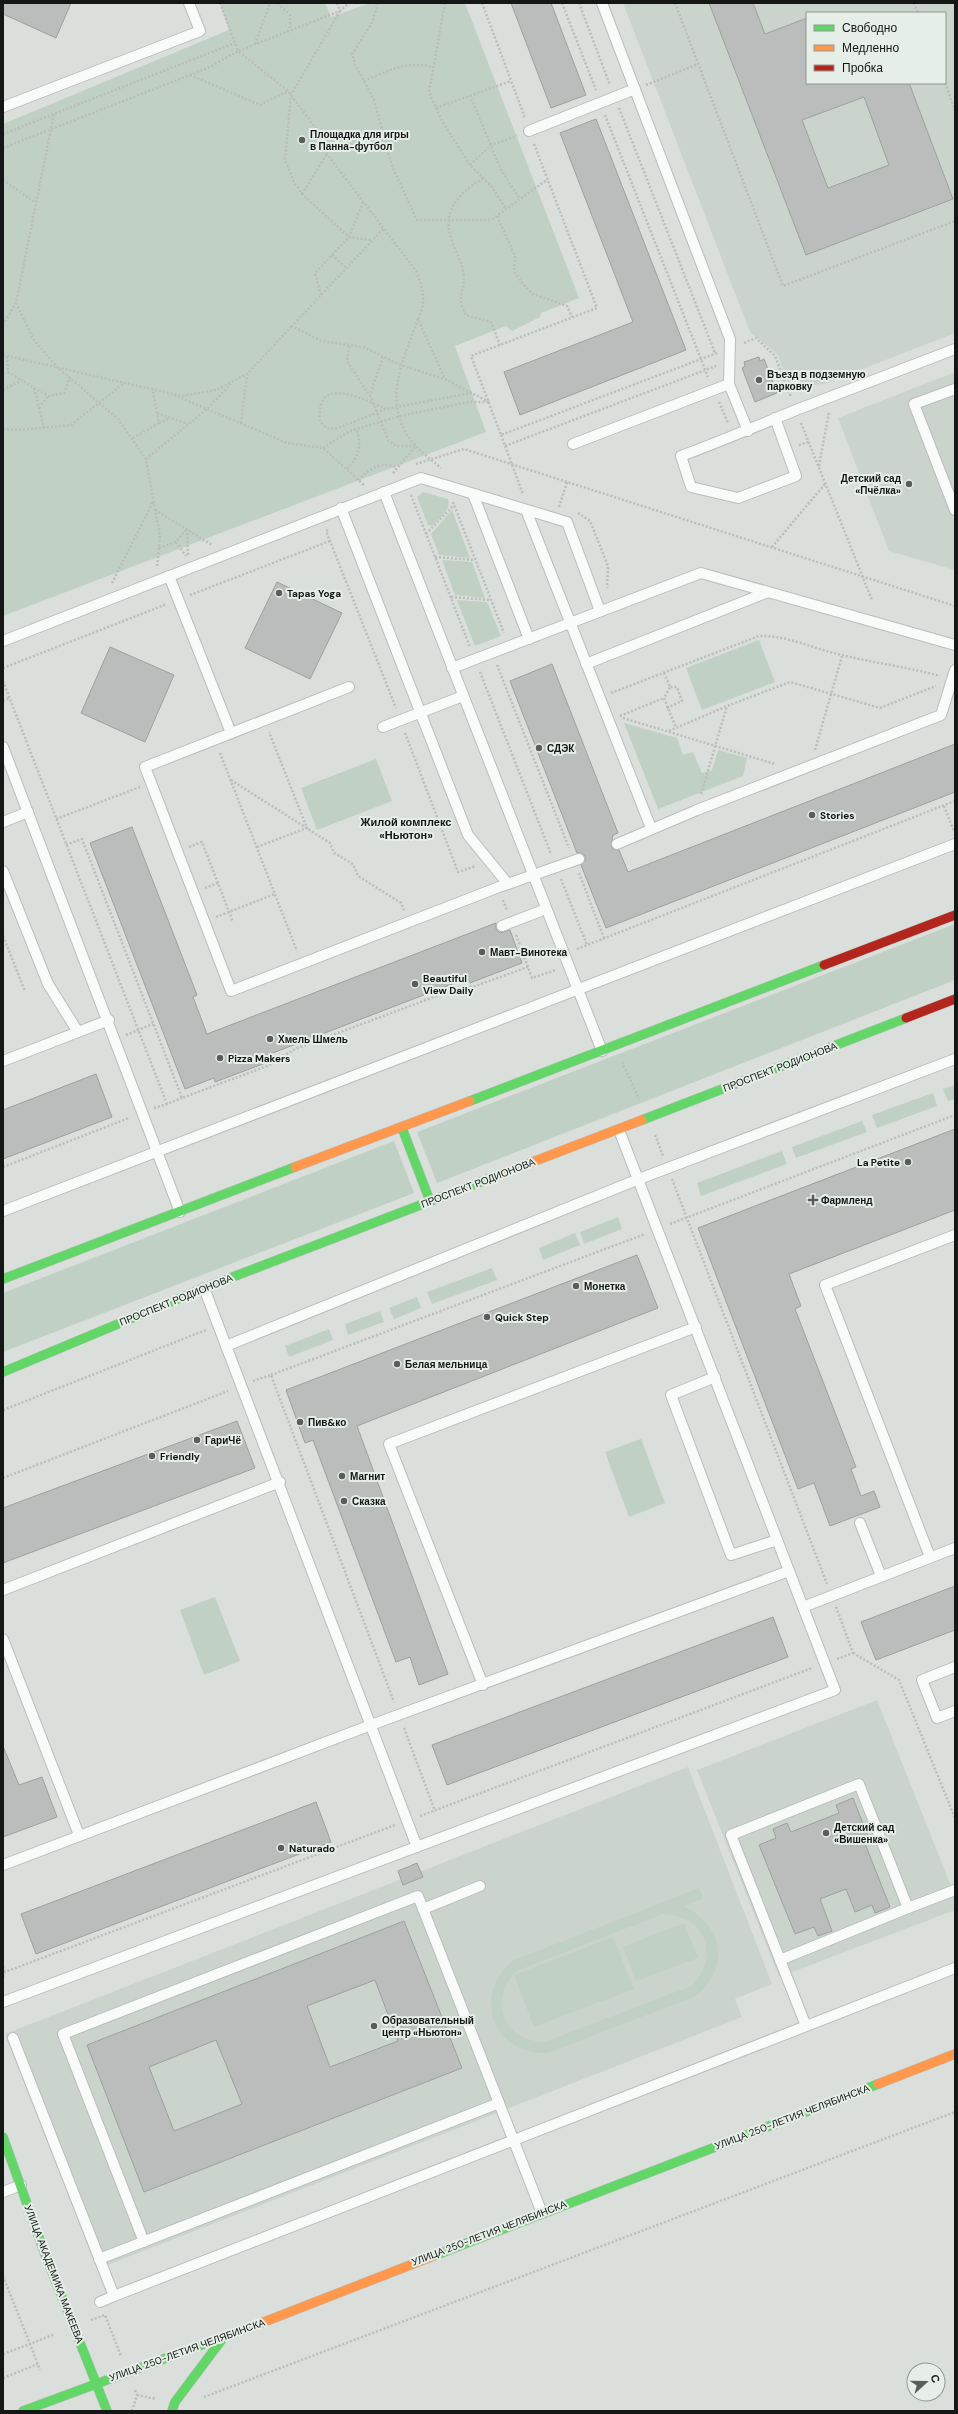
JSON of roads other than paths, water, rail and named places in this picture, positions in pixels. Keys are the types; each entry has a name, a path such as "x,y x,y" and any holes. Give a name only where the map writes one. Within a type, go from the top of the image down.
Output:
{"street":[{"path":"3,1279 180,1213 955,915"},
{"name":"ПРОСПЕКТ РОДИОНОВА","path":"3,1372 204,1288 619,1130 955,999"},
{"path":"402,1128 430,1201"},
{"name":"УЛИЦА 250-ЛЕТИЯ ЧЕЛЯБИНСКА","path":"23,2411 223,2338 955,2054"},
{"name":"УЛИЦА АКАДЕМИКА МАКЕЕВА","path":"3,2137 45,2254 107,2411"},
{"path":"173,2407 223,2338"}],"lane":[{"path":"3,107 200,30 189,3"},
{"path":"602,3 730,339 729,384 748,431"},
{"path":"529,131 635,89"},
{"path":"775,418 796,476 738,498 691,487 681,456 748,431 775,418 955,349"},
{"path":"573,444 729,384"},
{"path":"955,389 914,404 955,510"},
{"path":"3,641 421,478 567,522 600,612"},
{"path":"380,493 390,506 602,1051"},
{"path":"473,494 529,638"},
{"path":"341,508 468,835 508,884"},
{"path":"526,510 651,828"},
{"path":"452,668 701,573 955,645"},
{"path":"169,576 231,733"},
{"path":"586,664 768,592"},
{"path":"617,844 651,828 696,810 941,715 953,675"},
{"path":"349,687 145,767 231,991 508,884 576,860"},
{"path":"383,727 463,696"},
{"path":"3,747 109,1020 180,1213"},
{"path":"3,822 28,812"},
{"path":"3,1211 955,844"},
{"path":"3,871 48,984 78,1032"},
{"path":"502,926 546,909"},
{"path":"3,1060 109,1020"},
{"path":"226,1346 639,1179 955,1059"},
{"path":"3,2002 835,1690 619,1130"},
{"path":"930,1557 825,1285 955,1235"},
{"path":"204,1288 241,1386 280,1482 417,1847"},
{"path":"483,1685 389,1444 696,1327"},
{"path":"715,1377 671,1395 729,1548 732,1555 777,1540"},
{"path":"3,1590 280,1482"},
{"path":"860,1523 881,1576"},
{"path":"803,1607 955,1548"},
{"path":"3,1865 371,1725 483,1685 788,1571"},
{"path":"3,1639 79,1835"},
{"path":"955,1666 922,1680 937,1718 955,1711"},
{"path":"806,2026 731,1835 859,1784 908,1908"},
{"path":"423,1909 480,1886"},
{"path":"780,1960 955,1890"},
{"path":"144,2242 64,2034 418,1896 542,2213"},
{"path":"100,2302 955,1968"},
{"path":"13,2038 114,2296"},
{"path":"99,2259 499,2103"},
{"path":"3,2192 21,2185"}],"place":[{"name":"Площадка для игры в Панна-футбол","path":"302,140"},
{"name":"Въезд в подземную парковку","path":"759,380"},
{"name":"Детский сад «Пчёлка»","path":"909,484"},
{"name":"Tapas Yoga","path":"279,593"},
{"name":"СДЭК","path":"539,748"},
{"name":"Stories","path":"812,815"},
{"name":"Мавт-Винотека","path":"482,952"},
{"name":"Beautiful View Daily","path":"415,984"},
{"name":"Хмель Шмель","path":"270,1039"},
{"name":"Pizza Makers","path":"220,1058"},
{"name":"La Petite","path":"908,1162"},
{"name":"Фармленд","path":"813,1200"},
{"name":"Монетка","path":"576,1286"},
{"name":"Quick Step","path":"487,1317"},
{"name":"Белая мельница","path":"397,1364"},
{"name":"Пив&ко","path":"300,1422"},
{"name":"ГариЧё","path":"197,1440"},
{"name":"Friendly","path":"152,1456"},
{"name":"Магнит","path":"342,1476"},
{"name":"Сказка","path":"344,1501"},
{"name":"Детский сад «Вишенка»","path":"826,1833"},
{"name":"Naturado","path":"281,1848"},
{"name":"Образовательный центр «Ньютон»","path":"374,2026"}],"district":[{"name":"Жилой комплекс «Ньютон»","path":"406,828"}]}
